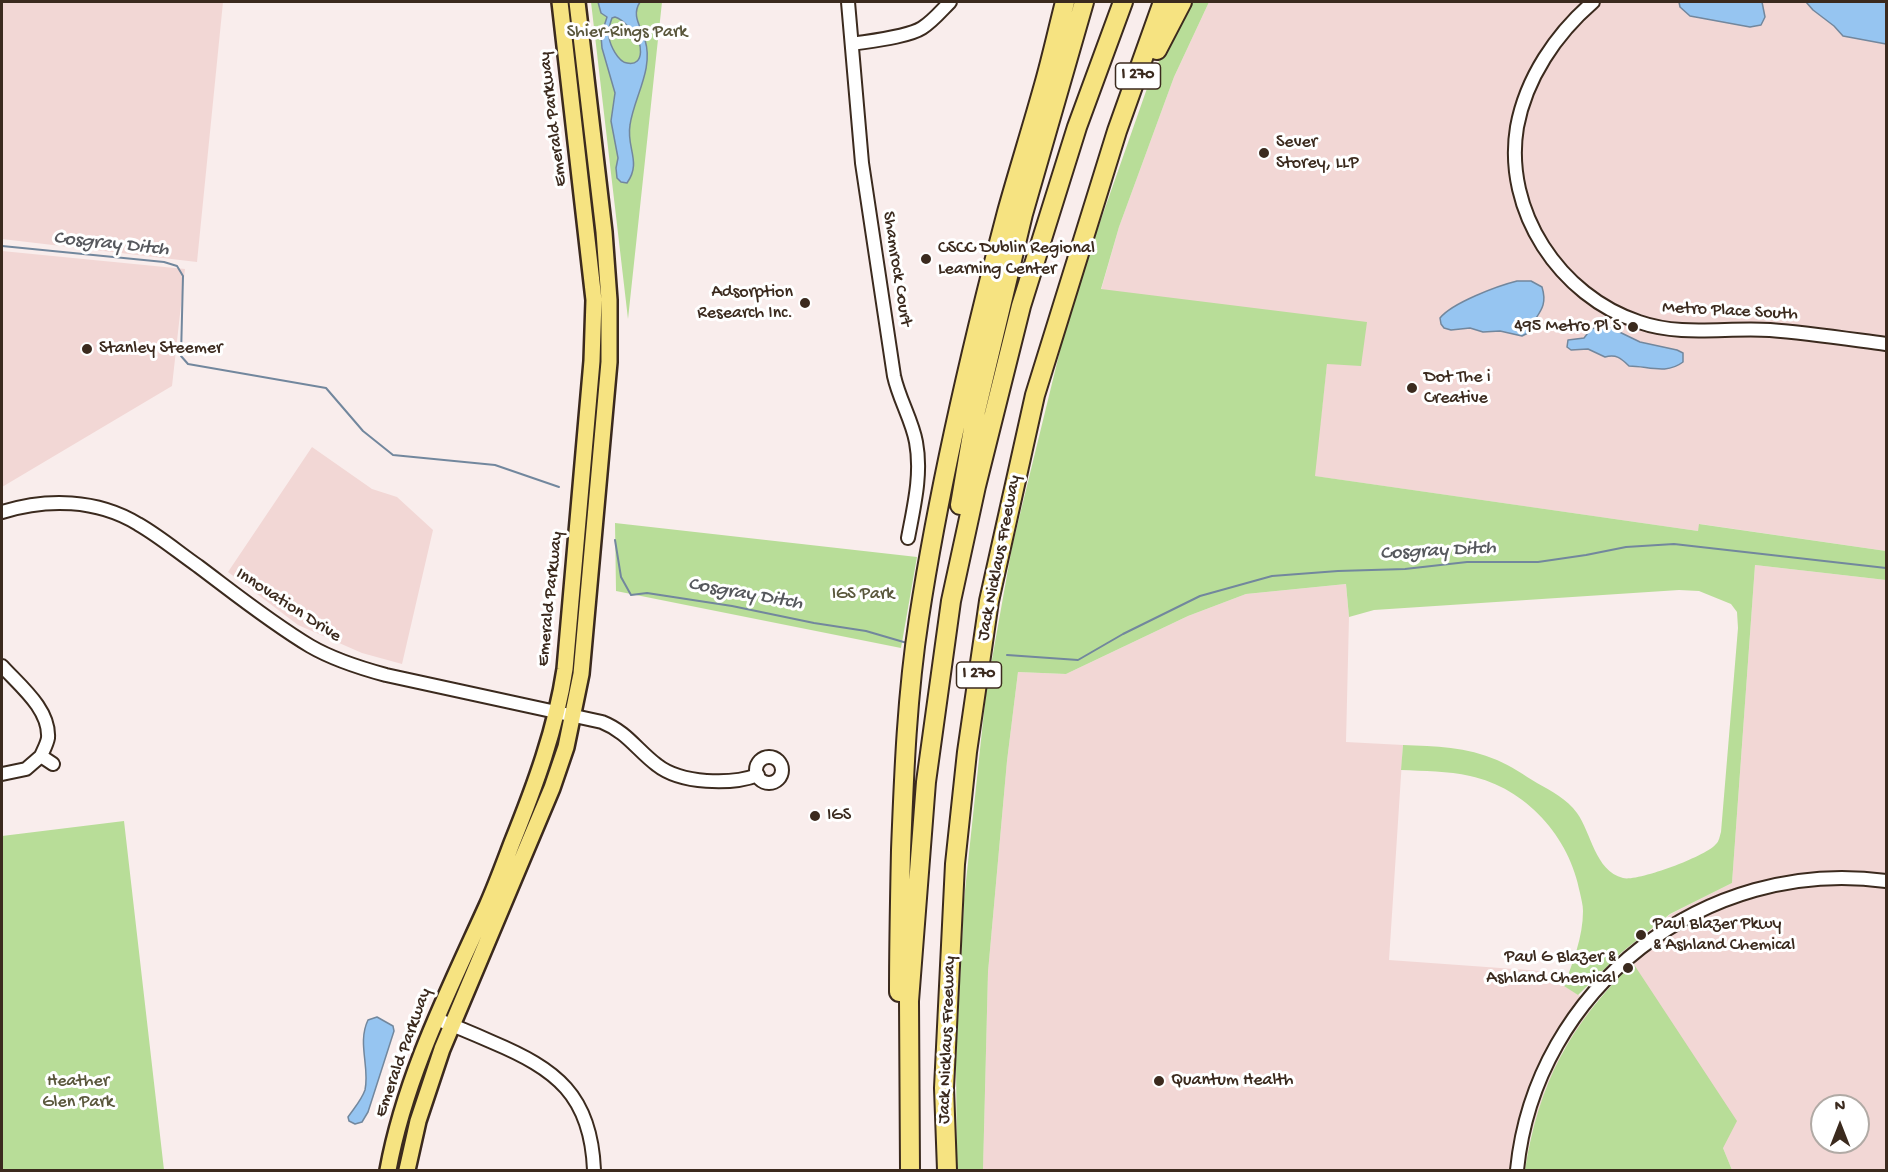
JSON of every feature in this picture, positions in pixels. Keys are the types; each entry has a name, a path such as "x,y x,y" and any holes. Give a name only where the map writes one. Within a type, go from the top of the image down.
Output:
{"highway":[{"path":"905,1170 901,1106 899,950 906,746 910,683 919,617 950,452 982,308 1065,2"},
{"path":"940,674 948,584 976,411 1023,214 1084,2"},
{"name":"Jack Nicklaus Freeway","path":"910,1170 909,1001 926,782 951,601 973,497 1021,306 1077,127 1123,2"},
{"name":"Jack Nicklaus Freeway","path":"947,1170 944,1088 955,864 989,601 1035,394 1112,150 1163,2"},
{"path":"1112,150 1162,38 1182,2"}],"main road":[{"name":"Emerald Parkway","path":"407,1170 418,1121 451,1024 537,827 566,747 565,669 592,361 594,300 560,2"},
{"name":"Emerald Parkway","path":"388,1170 412,1078 436,1018 488,903 543,760 581,674 609,362 609,300 604,232 577,2"}],"street":[{"name":"Shamrock Court","path":"848,2 862,163 894,376 916,440 918,462 916,499 908,538"},
{"path":"852,44 921,29 950,2"},
{"name":"Metro Place South","path":"1593,2 1580,13 1551,47 1529,87 1517,129 1515,163 1524,206 1540,242 1567,277 1580,290 1606,307 1637,322 1678,331 1768,330 1887,344"},
{"name":"Innovation Drive","path":"2,512 58,502 84,504 122,515 155,534 289,632 329,656 386,675 602,722 616,727 657,766 670,773 692,779 731,781 758,775"},
{"path":"2,666 37,705 45,719 48,739 41,756 26,769 2,774"},
{"path":"41,756 53,764"},
{"path":"1517,1170 1531,1104 1556,1047 1588,998 1640,947 1681,920 1722,900 1767,887 1796,881 1837,878 1887,881"},
{"path":"436,1018 521,1054 536,1062 561,1083 572,1096 587,1126 594,1170"}],"shaded area":[{"path":"2,2 223,2 197,262 2,239"},
{"path":"1209,2 1886,2 1886,551 1700,524 1698,531 1314,476 1327,364 1101,290 1119,227 1174,77"},
{"path":"2,251 185,269 172,386 2,487"},
{"path":"312,447 372,489 397,497 433,530 402,664 362,653 298,625 228,572"},
{"path":"1755,565 1886,580 1886,1170 1732,1170 1633,963 1622,952 1671,914 1732,883"},
{"path":"1346,584 1349,617 1346,742 1403,745 1389,960 1542,971 1594,1005 1564,1049 1546,1088 1531,1135 1525,1170 983,1170 988,972 1007,761 1018,672 1066,674 1188,616 1246,594"}],"green space":[{"name":"Shier-Rings Park","path":"591,2 662,2 628,319"},
{"path":"1189,2 1209,2 1174,77 1119,227 1101,289 1367,322 1361,366 1327,364 1315,476 1698,531 1699,524 1886,551 1886,580 1755,565 1732,883 1670,914 1622,952 1578,995 1564,986 1579,940 1583,906 1575,872 1556,835 1527,804 1509,791 1490,782 1453,773 1401,770 1403,745 1474,752 1507,765 1553,792 1577,813 1606,868 1623,878 1656,872 1700,855 1718,842 1721,832 1738,628 1737,612 1731,604 1699,591 1679,590 1374,610 1349,617 1346,584 1246,594 1188,616 1066,674 1018,672 1007,761 988,972 983,1170 957,1170 956,1062 964,900 986,693 1012,547 1078,277 1098,228 1151,77"},
{"name":"IGS Park","path":"615,523 917,557 901,648 616,591"},
{"name":"Heather Glen Park","path":"124,821 164,1170 2,1170 2,836"},
{"path":"1633,963 1737,1121 1723,1148 1732,1170 1525,1170 1539,1109 1560,1057 1591,1010"}],"water":[{"path":"598,2 640,2 636,12 645,40 647,62 630,125 633,168 627,183 617,178 618,158 611,121 615,93 602,48 601,36 607,17 601,13","holes":["612,18 618,18 627,25 639,41 640,57 633,63 621,60 611,44 608,35 609,28"]},
{"path":"1679,2 1762,2 1765,17 1761,25 1750,27 1690,16 1680,7"},
{"path":"1806,2 1886,2 1886,44 1843,36"},
{"path":"1517,281 1531,281 1542,287 1544,295 1540,312 1528,333 1522,336 1500,331 1483,332 1470,328 1451,330 1444,328 1441,324 1440,318 1446,312 1464,301"},
{"path":"1605,325 1640,342 1677,350 1683,353 1683,362 1663,369 1629,366 1615,356 1605,357 1588,349 1571,350 1567,347 1568,340 1584,338 1591,329"},
{"path":"377,1017 393,1026 394,1031 368,1112 362,1122 355,1124 349,1121 348,1117 365,1090 365,1029 368,1020"}],"waterway":[{"name":"Cosgray Ditch","path":"2,246 164,262 177,266 183,276 181,356 188,364 326,388 363,431 393,455 495,465 559,487"},
{"name":"Cosgray Ditch","path":"615,540 621,577 631,595 647,593 732,606 866,631 907,643"},
{"name":"Cosgray Ditch","path":"1007,655 1078,660 1123,634 1200,596 1272,576 1405,569 1467,562 1538,562 1626,547 1674,544 1886,568"}],"place":[{"name":"Sever Storey, LLP","path":"1264,153"},
{"name":"CSCC Dublin Regional Learning Center","path":"926,259"},
{"name":"Adsorption Research Inc.","path":"805,303"},
{"name":"495 Metro Pl S","path":"1633,327"},
{"name":"Stanley Steemer","path":"87,349"},
{"name":"Dot The i Creative","path":"1412,388"},
{"name":"IGS","path":"815,816"},
{"name":"Paul Blazer Pkwy & Ashland Chemical","path":"1641,935"},
{"name":"Paul G Blazer & Ashland Chemical","path":"1628,968"},
{"name":"Quantum Health","path":"1159,1081"}]}
